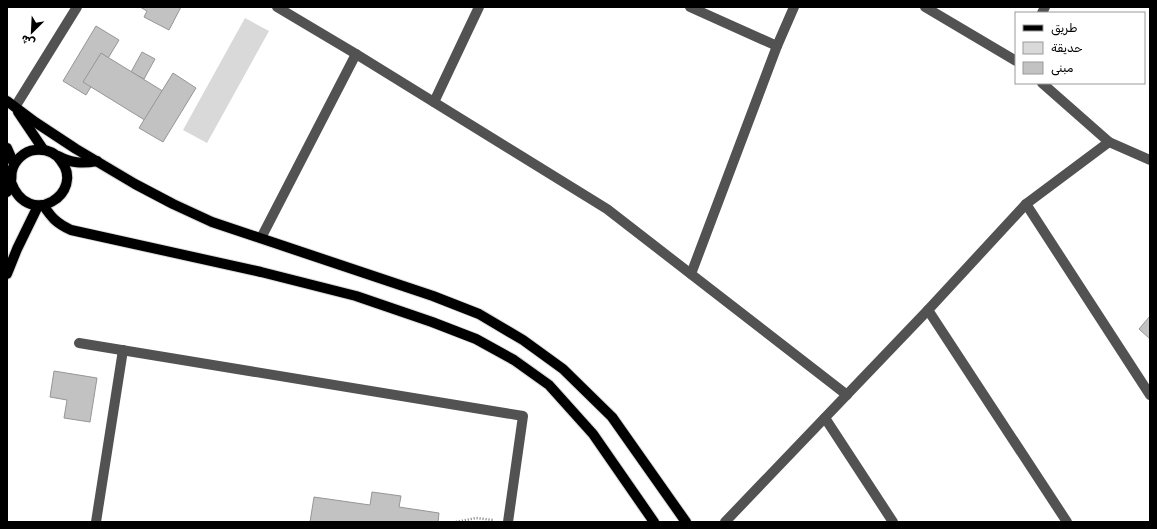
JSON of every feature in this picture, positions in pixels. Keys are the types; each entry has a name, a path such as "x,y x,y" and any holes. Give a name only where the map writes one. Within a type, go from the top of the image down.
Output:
{"main road":[{"path":"7,100 61,139 135,184 212,222 433,296 478,314 524,340 563,369 612,417 686,522"},
{"path":"15,107 42,149"},
{"path":"7,148 14,164"},
{"path":"58,156 63,162 67,178 66,185 57,198 50,203 41,205 28,202 20,197 12,182 11,173 14,164 21,155 31,150 42,149 51,152 67,161 77,163 97,161"},
{"path":"7,192 12,182"},
{"path":"7,274 17,249 41,205"},
{"path":"41,205 52,218 71,230 261,272 356,296 476,339 514,360 548,385 593,434 654,522"}],"street":[{"path":"15,107 77,7"},
{"path":"277,7 607,209 847,395"},
{"path":"434,102 479,7"},
{"path":"690,7 777,46"},
{"path":"691,274 777,46 794,7"},
{"path":"925,7 1015,60"},
{"path":"261,238 356,54"},
{"path":"1043,84 1109,142 1150,160"},
{"path":"725,522 928,310 1026,204 1109,142"},
{"path":"1026,204 1150,395"},
{"path":"928,310 1067,522"},
{"path":"79,343 523,416 508,522"},
{"path":"96,522 123,350"},
{"path":"825,418 893,522"}],"path":[{"path":"456,522 476,518 508,522"}],"green space":[{"path":"245,18 269,31 207,143 183,130"}],"building":[{"path":"140,7 181,7 169,30 144,17 147,11"},
{"path":"96,26 119,40 86,95 63,81"},
{"path":"142,52 155,59 144,79 131,72"},
{"path":"101,53 174,98 156,127 83,82"},
{"path":"173,73 196,88 163,142 139,128"},
{"path":"1150,316 1150,339 1139,329"},
{"path":"54,371 97,378 90,422 64,418 67,400 50,397"},
{"path":"372,492 401,496 399,507 439,513 438,522 310,522 314,497 370,505"}]}
